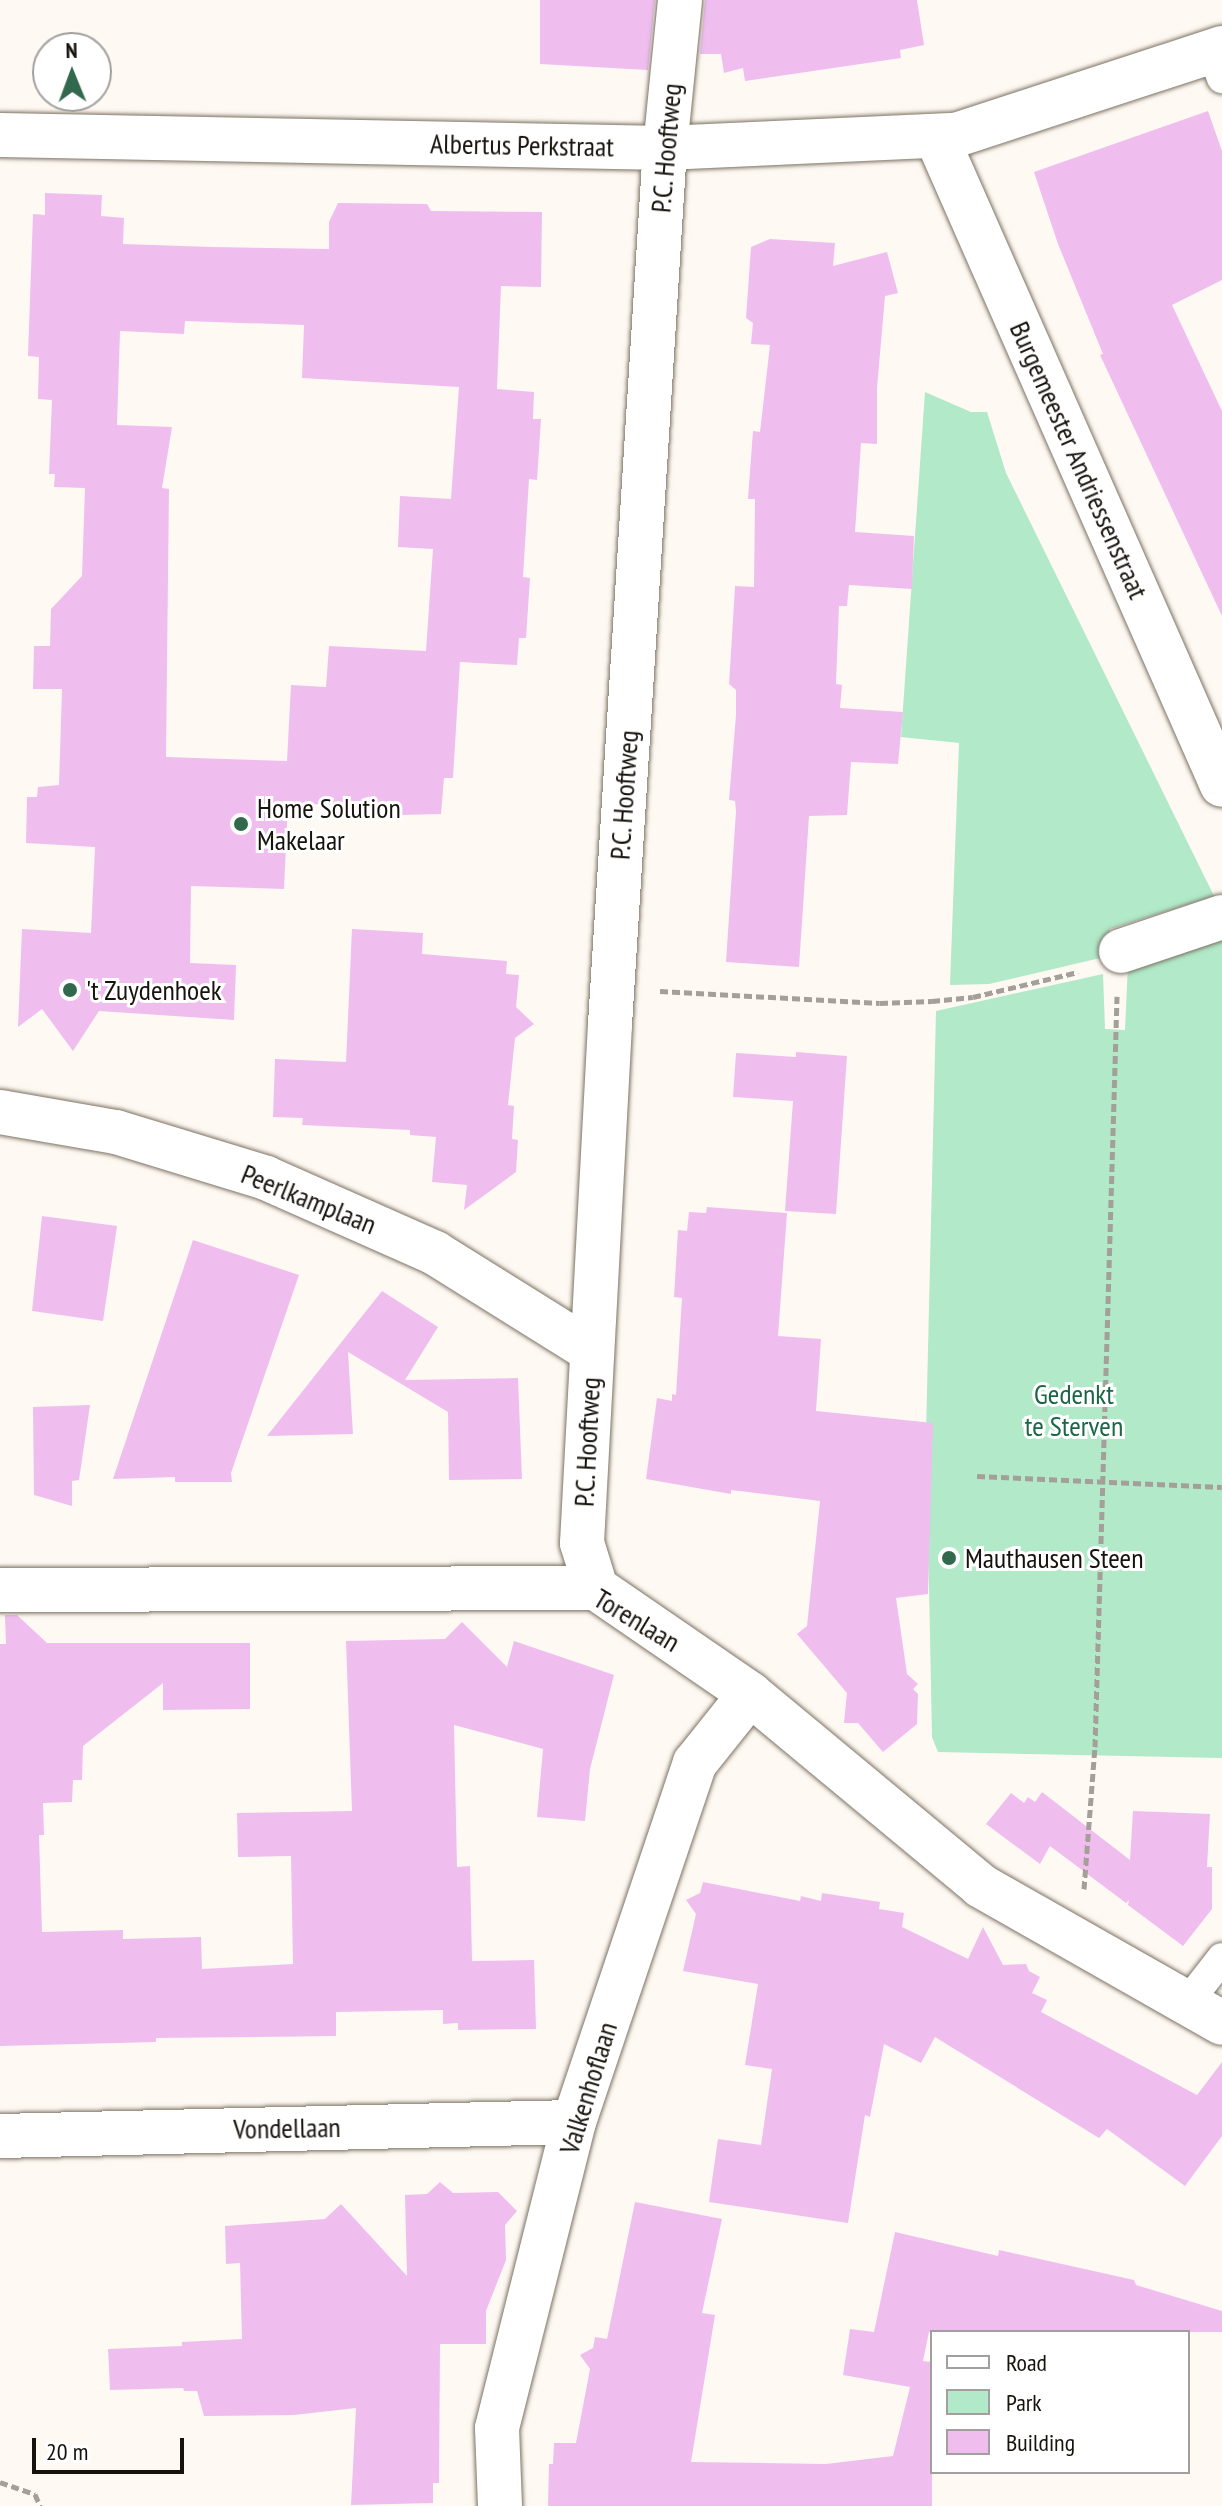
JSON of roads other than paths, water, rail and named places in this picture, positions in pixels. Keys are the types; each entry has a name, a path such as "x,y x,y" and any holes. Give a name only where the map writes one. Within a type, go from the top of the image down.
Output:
{"street":[{"name":"P.C. Hooftweg","path":"596,1588 582,1543 592,1351 665,148 680,0"},
{"name":"Albertus Perkstraat","path":"0,135 665,148 956,135 1219,59"},
{"name":"Burgemeester Andriessenstraat","path":"936,136 1222,785"},
{"path":"1105,960 1222,917"},
{"name":"Peerlkamplaan","path":"0,1112 116,1132 266,1178 435,1253 592,1351"},
{"name":"Torenlaan","path":"0,1590 596,1588 750,1694 981,1886 1204,2013"},
{"name":"Valkenhoflaan","path":"500,2506 497,2428 574,2122 695,1763 750,1694"},
{"name":"Vondellaan","path":"0,2136 574,2122"}],"lane":[{"path":"1204,2013 1222,1958"}],"place":[{"name":"Home Solution Makelaar","path":"241,824"},
{"name":"'t Zuydenhoek","path":"70,990"},
{"name":"Mauthausen Steen","path":"949,1558"}],"park label":[{"name":"Gedenkt te Sterven","path":"1074,1410"}]}
